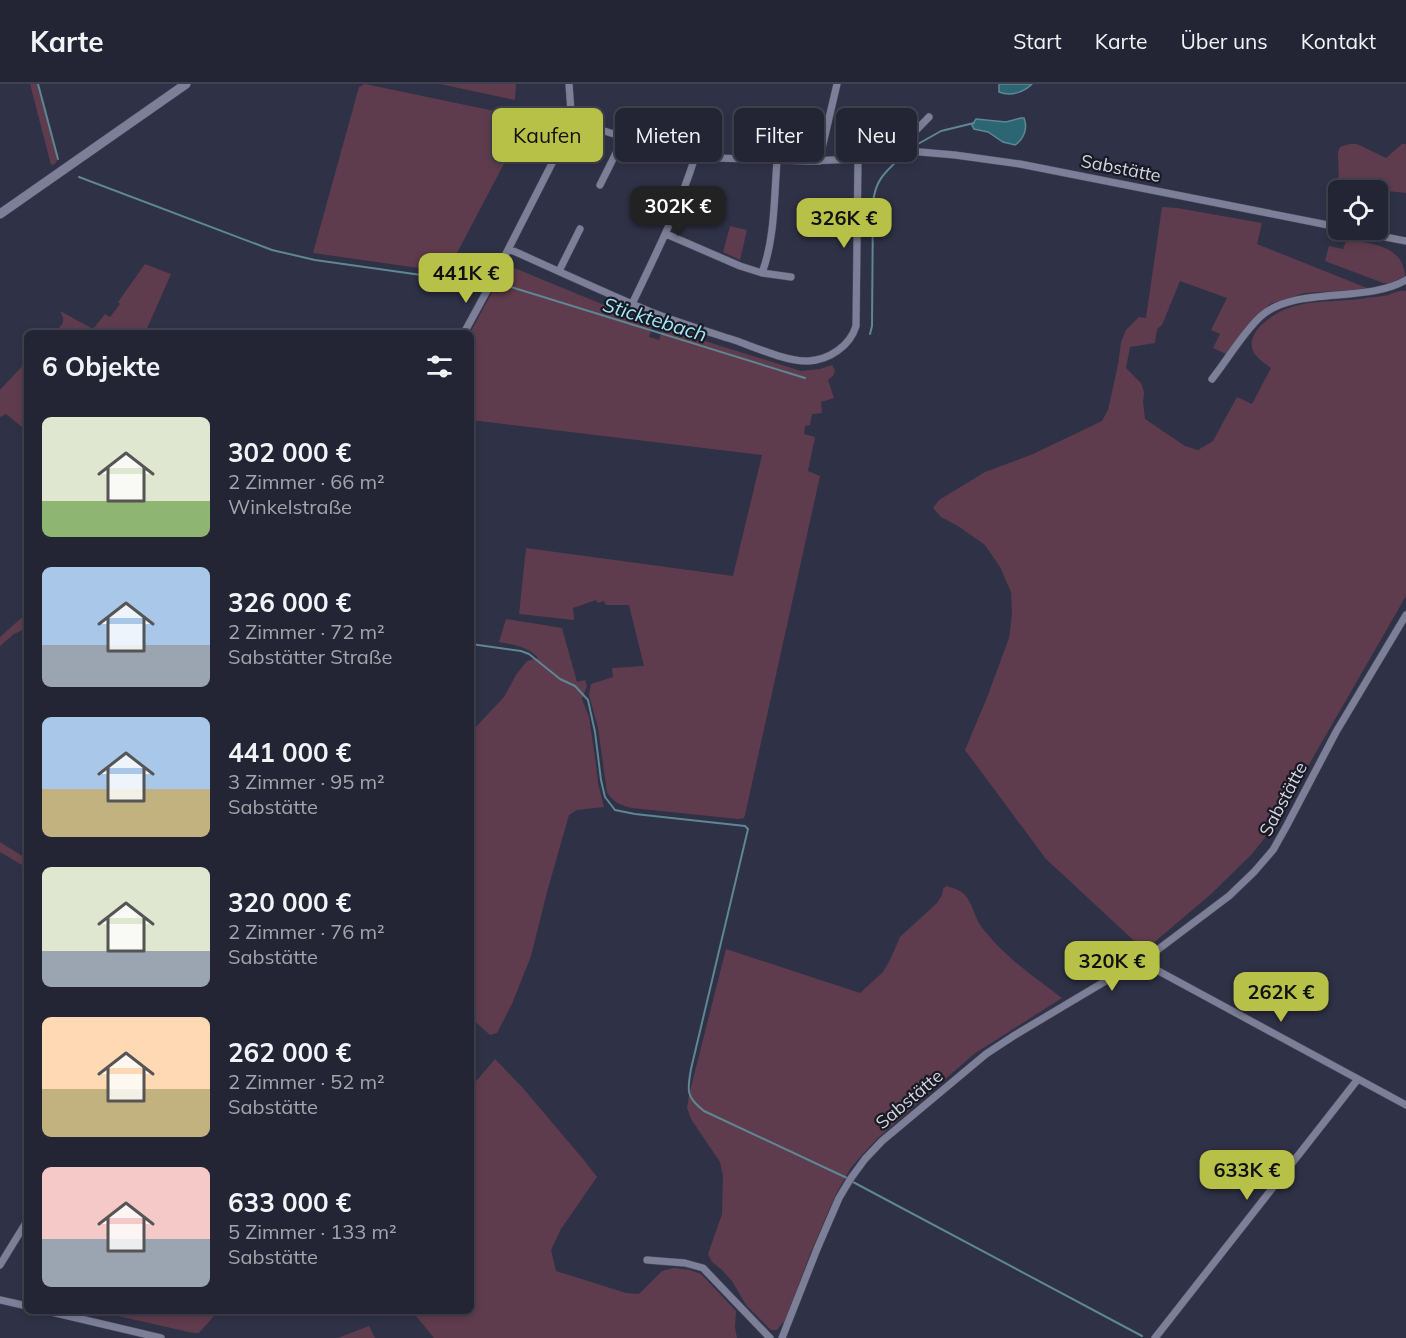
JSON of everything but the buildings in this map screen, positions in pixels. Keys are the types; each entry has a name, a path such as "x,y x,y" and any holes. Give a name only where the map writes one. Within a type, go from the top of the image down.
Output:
{"main road":[{"path":"0,214 186,84"}],"street":[{"path":"568,84 571,108"},
{"path":"824,140 837,84"},
{"path":"917,129 929,117"},
{"name":"Sabstätte","path":"917,152 1020,164 1328,225"},
{"path":"600,185 615,155"},
{"path":"466,330 552,162"},
{"path":"632,304 666,234 694,162"},
{"path":"762,273 771,243 777,162"},
{"path":"509,249 632,304 676,321 796,360 806,362 817,360 828,357 845,345 853,335 856,326 858,162"},
{"path":"559,271 580,229"},
{"path":"666,234 740,266 791,278"},
{"path":"1388,238 1406,241"},
{"path":"1212,379 1260,316 1274,307 1307,299 1370,292 1406,280"},
{"name":"Sabstätte","path":"782,1338 817,1249 850,1178 882,1141 986,1054 1170,940 1229,896 1254,872 1273,850 1336,732 1406,615"},
{"path":"1142,959 1153,968 1406,1105"},
{"path":"1155,1338 1358,1079"},
{"path":"0,1265 24,1226"},
{"path":"647,1260 685,1263 703,1268 770,1338"},
{"path":"0,1300 24,1305"},
{"path":"60,1314 161,1338"}],"shaded area":[{"path":"30,84 38,84 58,159 55,164 51,165"},
{"path":"365,84 492,110 492,162 505,162 447,272 313,253 359,87"},
{"path":"440,84 516,84 515,100"},
{"path":"999,84 1032,84 1021,91 1008,94 999,92"},
{"path":"1024,118 1025,129 1021,140 1015,145 1003,142 988,132 974,129 972,125 976,119 1006,122"},
{"path":"1357,144 1386,158 1402,144 1406,144 1406,193 1388,191 1388,180 1339,180 1338,152 1340,147"},
{"path":"1162,207 1262,223 1257,244 1367,288 1304,293 1270,304 1251,322 1226,354 1213,348 1220,334 1211,330 1227,298 1180,281 1162,325 1157,329 1155,343 1130,347 1126,368 1141,383 1144,392 1145,419 1185,446 1198,450 1213,441 1237,397 1252,404 1271,368 1255,354 1252,345 1255,333 1266,321 1288,308 1299,305 1360,299 1406,291 1406,596 1263,840 1211,894 1144,950 1046,859 965,750 1009,638 1012,614 1011,592 1000,567 985,545 941,517 933,508 939,500 985,472 1033,454 1102,421 1108,410 1121,342 1126,330 1139,317 1146,318"},
{"path":"730,226 747,230 740,260 723,252"},
{"path":"1347,240 1384,248 1398,258 1405,276 1390,283 1383,283 1325,261 1329,246 1343,249"},
{"path":"145,264 171,274 146,330 57,330 63,321 60,311 93,329 105,314 110,317 120,304 118,302"},
{"path":"512,267 653,323 649,337 659,340 663,328 801,371 832,365 835,371 828,380 834,398 821,402 822,413 812,414 810,425 805,426 804,434 815,437 808,471 820,476 744,818 632,808 621,805 609,796 598,728 589,695 591,684 613,677 612,668 644,666 629,605 606,605 604,601 598,603 596,600 573,608 574,620 519,614 526,548 733,576 762,455 474,420 474,330 472,330 505,268"},
{"path":"24,364 24,429 6,414 0,417 0,390"},
{"path":"24,616 24,629 14,634 0,646 0,637"},
{"path":"506,619 562,628 577,682 585,680 587,686 582,699 589,717 598,783 604,807 577,810 569,815 531,956 512,1004 497,1033 490,1035 474,1021 474,729 504,697 527,661 538,658 525,648 499,642"},
{"path":"0,842 24,857 24,866 0,852"},
{"path":"946,886 962,892 981,926 999,947 1062,998 974,1054 878,1138 861,1156 850,1169 836,1194 810,1254 786,1319 777,1330 771,1330 746,1305 732,1281 712,1262 708,1254 722,1214 723,1176 720,1162 691,1119 687,1108 726,949 860,993 883,972 900,937 937,903"},
{"path":"495,1059 522,1087 597,1177 561,1229 551,1250 556,1271 626,1293 639,1294 662,1271 674,1268 701,1274 736,1311 737,1338 434,1338 414,1314 474,1314 474,1084"},
{"path":"109,1314 211,1314 214,1316 199,1333"},
{"path":"369,1326 375,1338 337,1338 340,1337"}],"waterway":[{"path":"38,84 58,159"},
{"path":"918,144 941,131 974,123"},
{"name":"Sticktebach","path":"870,334 874,196 881,179 896,162"},
{"path":"79,177 272,250 315,260 485,284"},
{"name":"Sticktebach","path":"498,286 511,287 805,378"},
{"path":"474,644 529,654 560,679 575,686 588,700 605,797 615,810 745,826 748,829 691,1069 689,1093 694,1102 704,1111 847,1178"},
{"path":"853,1182 1142,1336"}]}
